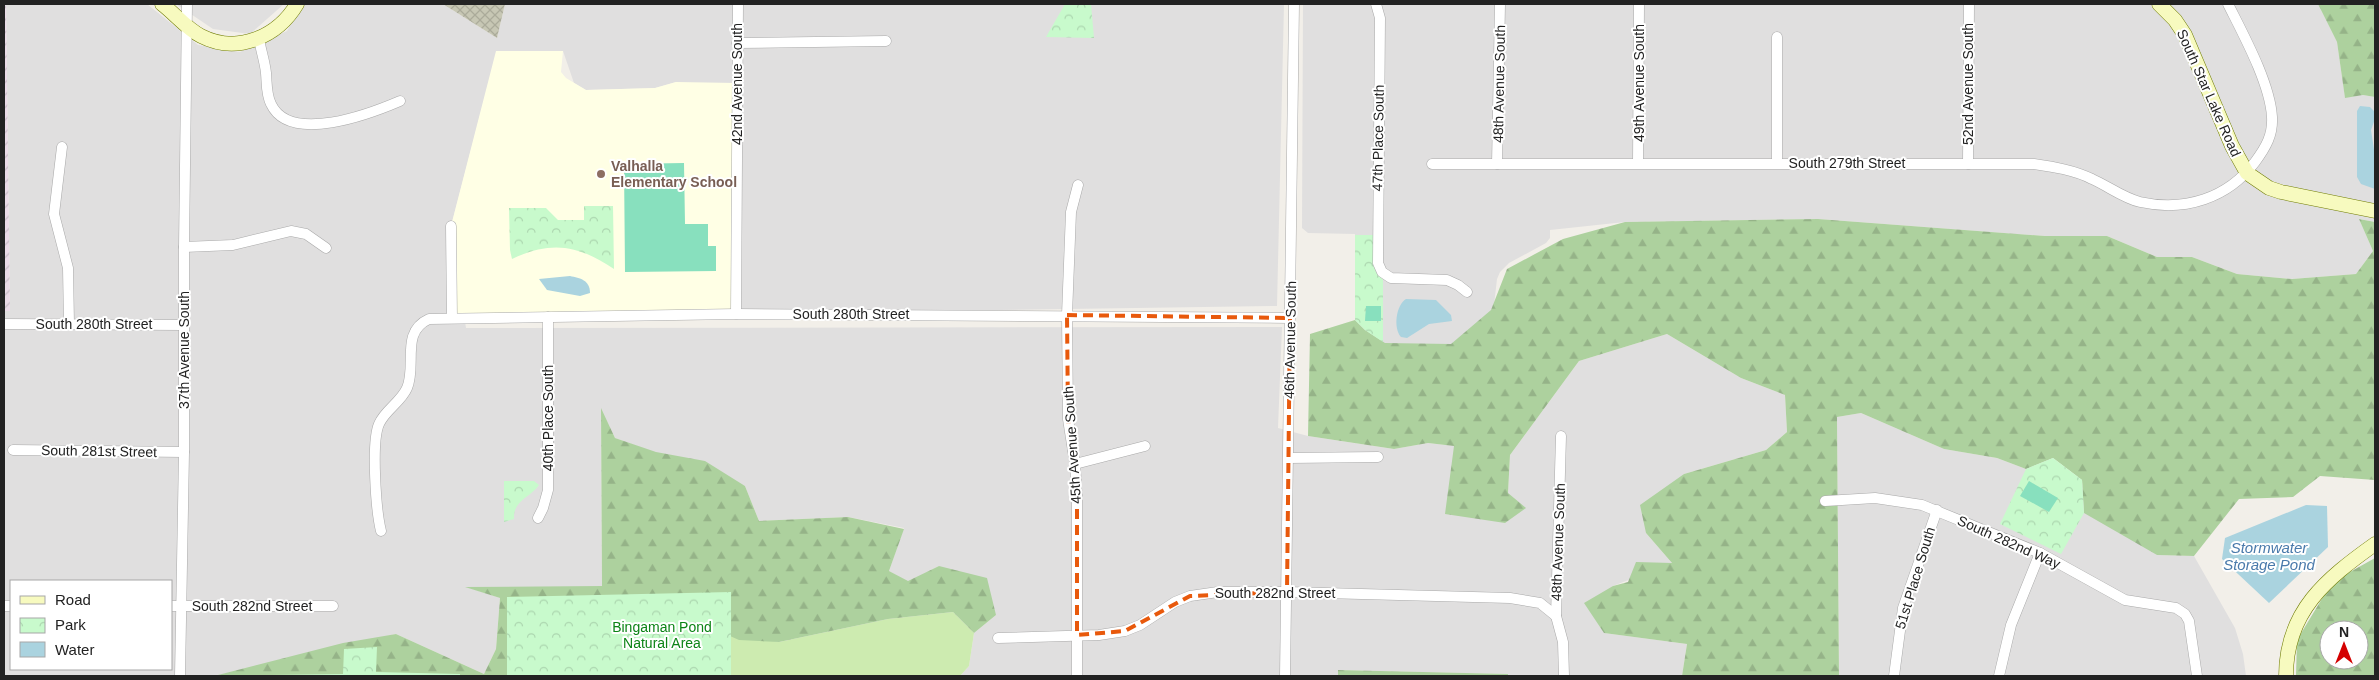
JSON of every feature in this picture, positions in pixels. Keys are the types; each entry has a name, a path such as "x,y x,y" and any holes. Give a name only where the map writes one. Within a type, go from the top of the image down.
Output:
{"street":[{"path":"162,4 201,36 216,41 243,42 259,39 282,24 297,4"},
{"name":"37th Avenue South","path":"180,676 176,606 184,452 187,4"},
{"name":"42nd Avenue South","path":"736,314 738,4"},
{"name":"46th Avenue South","path":"1285,676 1294,4"},
{"name":"47th Place South","path":"1376,4 1380,18 1377,257 1382,272 1392,278 1447,280 1467,292"},
{"name":"48th Avenue South","path":"1497,164 1500,4"},
{"name":"49th Avenue South","path":"1638,163 1639,4"},
{"name":"52nd Avenue South","path":"1968,4 1968,164"},
{"name":"South Star Lake Road","path":"2159,4 2175,20 2185,35 2232,146 2247,172 2269,188 2281,192 2375,211"},
{"name":"South 279th Street","path":"1432,164 2034,164 2078,173 2140,202 2193,203 2212,196 2239,181 2270,139 2272,116 2270,105 2250,50 2228,4"},
{"path":"1777,37 1777,163"},
{"path":"259,39 265,65 268,98 276,111 289,119 311,123 338,122 368,114 400,101"},
{"path":"737,43 886,41"},
{"path":"62,147 54,214 68,268 69,324"},
{"name":"45th Avenue South","path":"1077,676 1075,464 1068,419 1067,315 1071,212 1078,185"},
{"path":"451,226 452,318"},
{"path":"184,247 234,245 273,234 291,232 306,234 326,248"},
{"name":"South 280th Street","path":"381,531 377,512 377,431 382,418 407,388 410,375 411,341 416,329 429,319 736,314 1290,318"},
{"name":"40th Place South","path":"538,518 548,490 548,317"},
{"name":"South 280th Street","path":"4,324 184,325"},
{"name":"48th Avenue South","path":"1561,436 1556,616 1564,642 1564,676"},
{"path":"1075,464 1146,446"},
{"name":"South 281st Street","path":"13,450 184,452"},
{"path":"1289,458 1378,457"},
{"name":"South 282nd Way","path":"1825,501 1875,498 1904,501 1937,510 2040,553 2124,600 2176,608 2185,614 2191,629 2197,676"},
{"name":"51st Place South","path":"1894,676 1903,608 1937,510"},
{"path":"2286,676 2292,634 2296,621 2326,583 2375,544"},
{"path":"1999,676 2011,625 2040,553"},
{"name":"South 282nd Street","path":"998,638 1124,631 1140,626 1175,602 1190,596 1218,592 1510,598 1540,603 1556,616"},
{"name":"South 282nd Street","path":"176,606 333,606"}],"highlighted area":[{"path":"1067,315 1290,318 1287,592 1190,596 1125,631 1077,635 1077,496 1068,419"}],"shaded area":[{"path":"4,4 6,4 10,311 4,311"},
{"path":"6,4 147,4 198,45 240,52 287,31 303,4 443,4 497,38 505,4 1284,4 1277,306 736,314 676,82 655,88 586,90 574,83 563,51 497,51 451,226 466,328 1282,327 1278,428 1308,436 1394,449 1428,443 1454,446 1508,493 1510,455 1579,361 1667,334 1741,378 1785,395 1787,432 1766,450 1684,474 1646,533 1672,563 1613,586 1604,633 1687,644 1682,676 1508,676 1508,674 1338,670 1338,676 960,676 969,666 974,633 996,615 939,566 908,582 889,571 904,528 848,517 759,521 745,486 615,438 601,409 602,587 467,587 500,598 496,649 484,674 396,634 214,676 4,676 4,311 10,311"},
{"path":"176,4 284,4 250,34 213,29"},
{"path":"443,4 505,4 497,38"},
{"path":"1303,4 2318,4 2337,42 2345,97 2363,95 2375,97 2375,222 2359,219 2373,251 2356,274 2292,279 2237,274 2192,257 2157,257 2107,236 2045,236 1818,219 1625,222 1550,230 1550,238 1546,243 1509,263 1500,272 1497,279 1493,314 1452,349 1381,347 1355,320 1355,234 1308,233 1302,228"},
{"name":"Valhalla Elementary School","path":"496,51 563,51 561,72 566,78 586,90 655,88 676,82 737,83 736,314 452,318 451,226"},
{"path":"1861,413 1944,449 1997,458 2026,469 2053,458 2157,555 2194,556 2235,628 2243,654 2246,676 1839,676 1837,417"}],"green space":[{"path":"1065,4 1091,4 1094,38 1046,37"},
{"path":"2318,4 2375,4 2375,97 2363,95 2345,98 2337,42"},
{"path":"684,163 685,224 708,224 708,246 716,246 716,271 625,272 624,164"},
{"path":"584,206 613,206 614,269 588,255 564,248 540,249 512,259 509,208 546,208 558,220 584,220"},
{"path":"1818,219 2045,236 2107,236 2157,257 2192,257 2237,274 2292,279 2356,274 2373,251 2359,219 2375,222 2375,480 2320,476 2293,497 2239,499 2194,556 2157,555 2084,513 2082,480 2053,458 2026,469 1997,458 1944,449 1861,413 1837,417 1839,676 1682,676 1687,644 1604,633 1584,603 1613,586 1628,582 1636,562 1672,563 1646,533 1640,505 1684,474 1766,450 1787,432 1785,395 1741,378 1667,334 1579,361 1510,455 1508,493 1526,508 1505,523 1445,514 1454,446 1428,443 1394,449 1308,436 1310,334 1355,320 1365,330 1385,343 1451,344 1491,310 1507,269 1563,239 1625,222"},
{"path":"1355,235 1373,235 1377,272 1383,280 1383,342 1365,330 1355,320"},
{"path":"1366,306 1381,306 1381,321 1365,321"},
{"path":"601,408 615,438 656,452 705,461 745,486 759,521 848,517 904,529 889,571 908,581 939,566 987,578 996,615 974,633 953,612 888,619 779,642 739,640 712,628 581,676 214,676 343,643 396,634 484,674 496,649 500,598 465,587 602,586"},
{"path":"2053,458 2082,480 2084,513 2061,554 2000,524 2026,469"},
{"path":"504,481 534,481 539,485 519,503 514,513 514,519 504,522"},
{"path":"2029,481 2058,498 2049,512 2020,496"},
{"path":"2375,558 2375,676 2296,676 2297,640 2332,582"},
{"name":"Bingaman Pond Natural Area","path":"731,592 731,676 507,676 507,597"},
{"path":"953,612 974,633 969,666 960,676 582,676 712,628 779,642 888,619"},
{"path":"377,647 376,672 460,674 460,676 192,676 343,674 344,649"},
{"path":"1338,670 1508,674 1508,676 1338,676"}],"water":[{"path":"2360,106 2370,107 2375,112 2375,119 2371,130 2375,156 2375,189 2361,184 2357,177 2357,111"},
{"path":"570,276 586,282 590,293 580,296 547,290 539,279"},
{"path":"1406,299 1436,300 1451,315 1452,321 1429,324 1407,338 1401,337 1396,323 1400,306"},
{"name":"Stormwater Storage Pond","path":"2306,505 2327,506 2328,547 2269,603 2222,559 2225,538"}],"place":[{"name":"Valhalla Elementary School","path":"601,174"}]}
